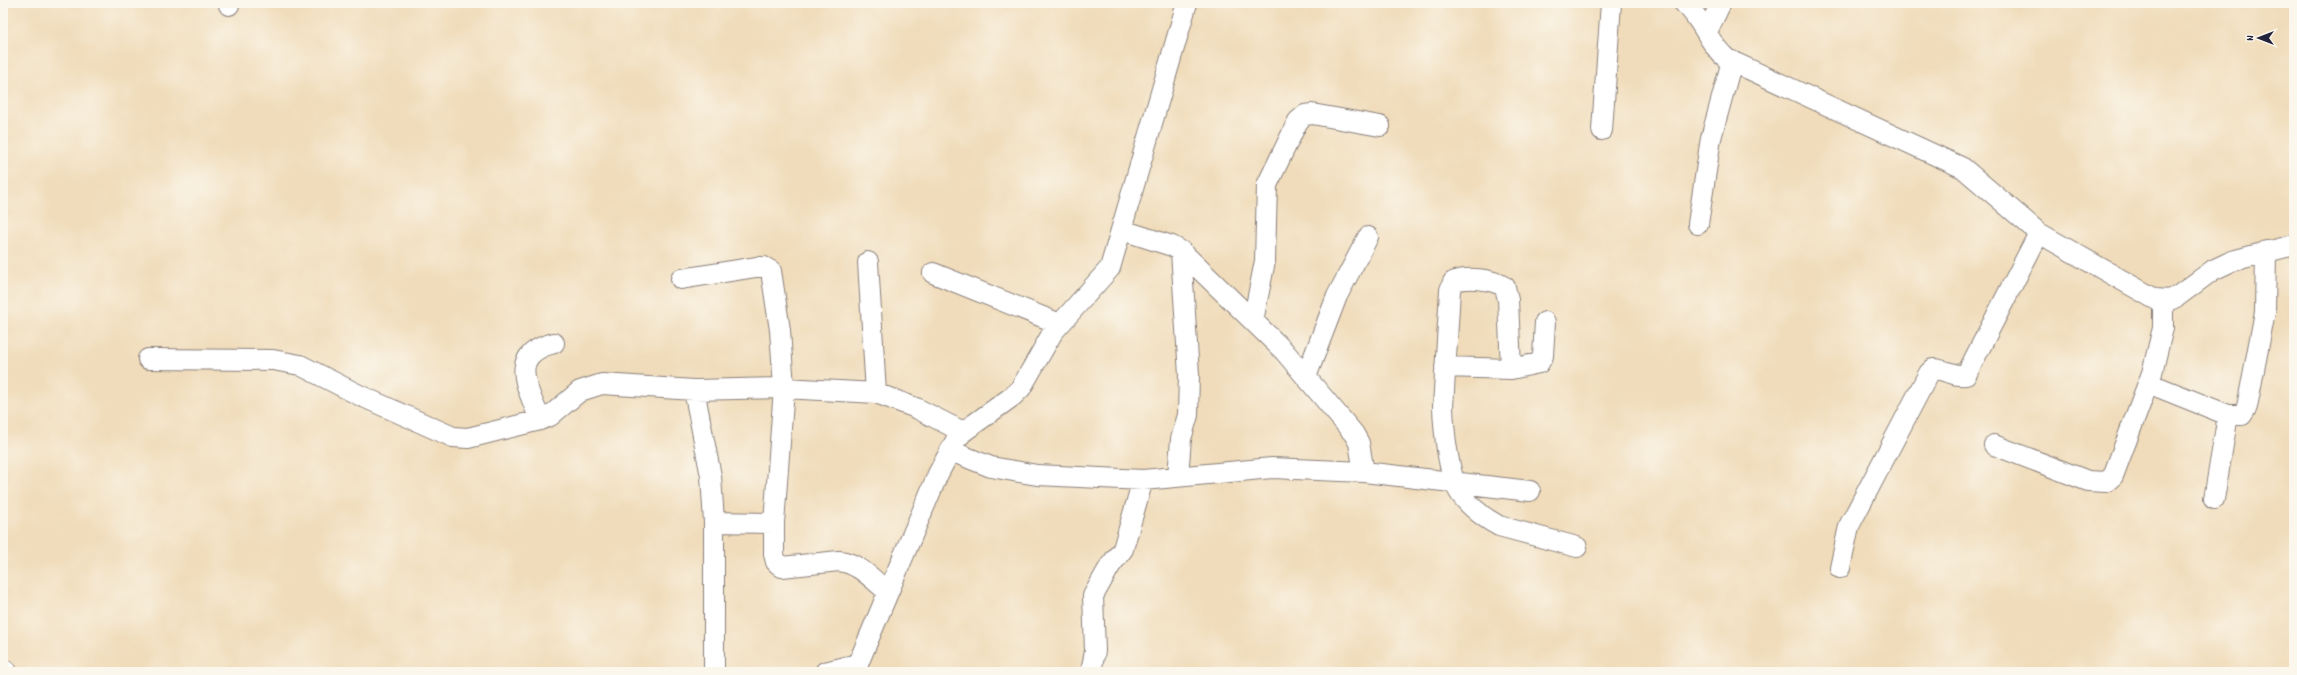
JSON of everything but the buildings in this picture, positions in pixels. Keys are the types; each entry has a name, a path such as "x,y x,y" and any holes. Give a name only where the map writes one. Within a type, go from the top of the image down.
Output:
{"street":[{"path":"825,672 858,668 888,592 938,474 963,432 1013,396 1021,388 1053,332 1110,268 1187,3"},
{"path":"1602,130 1611,3"},
{"path":"1684,3 1699,17 1719,52 1732,61 1958,166 2039,233 2155,299 2163,301 2178,296 2213,270 2232,261 2294,245"},
{"path":"1707,32 1721,3"},
{"path":"1698,224 1711,138 1732,61"},
{"path":"1253,321 1265,261 1267,185 1298,121 1305,115 1312,114 1380,126"},
{"path":"1122,230 1172,246 1181,251 1284,351 1354,434 1359,443 1364,472"},
{"path":"1840,568 1849,526 1929,373 1933,369 1939,369 1958,376 1966,375 2039,233"},
{"path":"1306,377 1337,296 1368,237"},
{"path":"1178,476 1181,439 1188,415 1189,375 1181,251"},
{"path":"2148,382 2228,415 2242,415 2247,407 2264,312 2266,251"},
{"path":"868,262 876,393"},
{"path":"681,280 756,267 764,267 771,271 780,330 784,388 774,523 774,554 776,562 782,567 839,561 848,562 858,566 888,592"},
{"path":"933,273 1060,324"},
{"path":"1511,369 1508,300 1505,287 1498,283 1466,279 1453,282 1450,290 1445,367 1444,423 1454,482 1470,504 1487,520 1498,526 1577,547"},
{"path":"1994,445 2088,481 2106,482 2113,476 2148,382 2163,328 2163,301"},
{"path":"1445,367 1511,369 1539,363 1544,356 1545,322"},
{"path":"540,420 525,380 523,372 524,363 535,350 554,343"},
{"path":"148,359 273,360 300,365 359,395 442,433 461,439 540,420 550,416 580,391 592,386 615,384 694,390 784,388 876,393 916,408 963,432"},
{"path":"694,390 710,461 714,522 714,672"},
{"path":"2214,499 2228,415"},
{"path":"951,450 992,467 1029,474 1143,480 1272,468 1364,472 1530,491"},
{"path":"1091,672 1095,651 1093,596 1110,566 1123,549 1143,480"},
{"path":"714,522 774,523"},
{"path":"3,669 7,672"}]}
